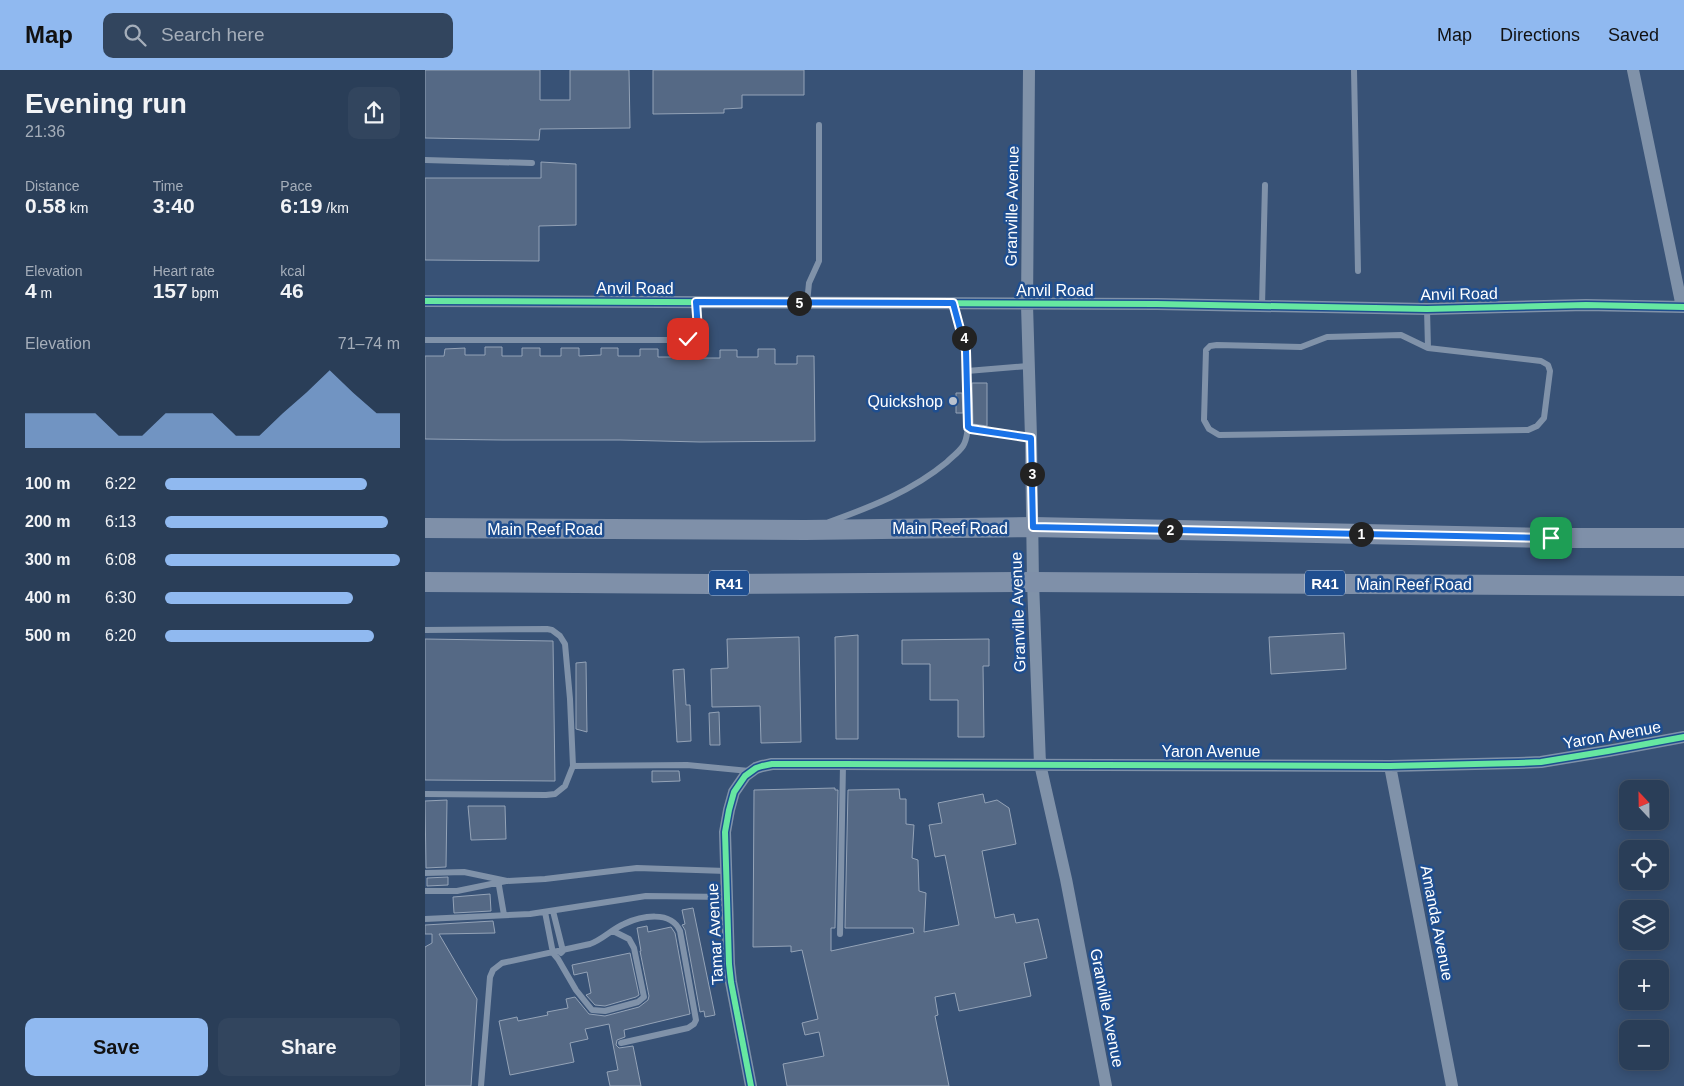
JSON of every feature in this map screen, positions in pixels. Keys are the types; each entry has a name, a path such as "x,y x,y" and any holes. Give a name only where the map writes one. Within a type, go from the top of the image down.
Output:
{"main road":[{"name":"Main Reef Road","path":"425,528 805,530 1033,527 1551,538 1684,538"},
{"name":"Main Reef Road","path":"425,582 710,584 1033,582 1684,586"}],"street":[{"name":"Granville Avenue","path":"1029,70 1027,304 1033,582 1040,764 1106,1086"},
{"path":"1633,70 1683,307"},
{"name":"Anvil Road","path":"425,302 1157,304 1427,309 1586,305 1683,307"},
{"name":"Yaron Avenue","path":"741,781 756,768 772,764 1389,766 1541,762 1684,736"},
{"name":"Amanda Avenue","path":"1389,766 1452,1086"},
{"name":"Tamar Avenue","path":"741,781 734,792 726,820 726,897 731,982 751,1086"}],"lane":[{"path":"1354,70 1358,270"},
{"path":"807,303 809,283 819,261 819,125"},
{"path":"425,160 532,163"},
{"path":"1263,306 1265,185"},
{"path":"425,340 681,340 693,336 698,330 696,302"},
{"path":"805,530 852,514 912,487 927,478 959,451 967,438 967,371 965,344 953,303"},
{"path":"1427,309 1428,348"},
{"path":"1401,335 1428,348 1541,361 1547,365 1550,371 1544,418 1537,426 1528,430 1219,435 1209,429 1204,420 1206,350 1210,346 1301,347 1327,337 1401,335"},
{"path":"967,371 1028,366"},
{"path":"968,427 1031,438"},
{"path":"425,630 547,630 559,636 565,644 569,681 573,766 565,786 555,794 521,796 425,794"},
{"path":"840,934 843,764"},
{"path":"573,766 687,765 751,771"},
{"path":"425,891 457,891 499,881 545,879 637,868 726,871"},
{"path":"425,872 464,872 499,881"},
{"path":"499,881 504,915"},
{"path":"425,919 545,912 637,897 726,897"},
{"path":"553,911 563,950 558,959"},
{"path":"545,912 553,953 576,990 592,1010 605,1011 640,1001 644,997 634,948 629,939 613,931"},
{"path":"481,1086 490,977 493,970 501,963 597,942 624,924 641,918 661,916 672,920 680,931 697,1016 694,1024 688,1028 621,1043"}],"building":[{"path":"425,70 540,70 540,100 570,100 570,70 629,70 630,128 540,129 539,140 425,138"},
{"path":"653,70 804,70 804,95 742,95 742,108 724,109 724,113 653,114"},
{"path":"541,162 576,164 576,225 539,226 539,261 425,260 425,178 541,178"},
{"path":"485,347 502,347 502,356 522,356 522,348 540,348 540,356 561,356 561,348 579,348 579,356 601,355 601,348 618,348 618,356 640,356 640,349 658,349 658,357 680,357 680,349 697,349 697,358 720,358 720,350 737,350 737,357 758,357 758,349 775,349 775,364 797,364 797,356 814,356 815,441 700,442 425,439 425,356 444,356 445,349 465,348 465,355 485,355"},
{"path":"972,383 987,383 987,426 973,424"},
{"path":"956,393 962,393 963,413 956,413"},
{"path":"1344,633 1346,669 1271,674 1269,637"},
{"path":"858,635 858,739 836,739 835,637"},
{"path":"799,637 801,742 761,743 760,706 712,707 711,669 728,668 727,639"},
{"path":"425,639 553,641 555,781 425,780"},
{"path":"989,639 989,666 983,666 984,737 958,737 958,700 930,700 930,664 902,664 902,640"},
{"path":"586,662 587,732 576,729 576,663"},
{"path":"684,669 686,705 690,705 691,741 677,742 673,670"},
{"path":"719,712 720,745 710,745 709,713"},
{"path":"652,771 679,771 680,781 652,782"},
{"path":"835,788 835,790 838,790 835,928 831,928 831,951 914,933 913,928 845,928 848,790 899,789 900,799 906,799 906,824 914,825 912,858 918,860 919,891 926,893 924,932 959,925 945,855 935,857 929,825 942,823 938,803 983,794 985,803 997,800 1009,808 1016,844 982,851 995,918 1014,914 1016,923 1038,919 1047,958 1024,963 1031,996 959,1011 955,993 935,997 938,1015 935,1016 949,1086 787,1086 783,1064 824,1056 819,1032 805,1035 802,1023 818,1019 802,950 791,952 791,946 753,947 754,790"},
{"path":"447,800 446,867 426,868 425,801"},
{"path":"468,806 505,806 506,839 471,840"},
{"path":"448,877 448,885 427,886 427,878"},
{"path":"490,894 491,911 454,913 453,897"},
{"path":"693,908 715,1015 705,1017 704,1011 700,1012 685,930 682,925 685,924 682,910"},
{"path":"493,921 495,933 439,934 477,999 471,1086 425,1086 425,947 432,943 432,934 425,934 425,925"},
{"path":"647,926 648,932 671,927 675,933 690,1014 624,1030 625,1037 617,1040 616,1045 619,1048 633,1046 641,1086 610,1086 607,1072 618,1070 609,1024 585,1029 588,1039 570,1043 574,1062 510,1075 499,1021 517,1017 518,1021 548,1015 547,1012 568,1008 566,999 575,997 589,1014 605,1016 639,1007 648,1000 649,996 637,928"},
{"path":"630,953 639,995 605,1006 595,1005 586,995 591,993 587,972 574,975 572,965"}],"cycle path":[{"path":"425,301 1157,304 1427,309 1586,305 1684,307"},
{"path":"751,1086 729,964 725,832 734,792 745,776 756,768 772,764 1390,766 1518,763 1541,762 1684,737"}],"place":[{"name":"Quickshop","path":"953,401"}],"route":[{"path":"688,339 698,330 696,302 953,303 966,351 968,427 1031,438 1033,527 1551,538"}]}
